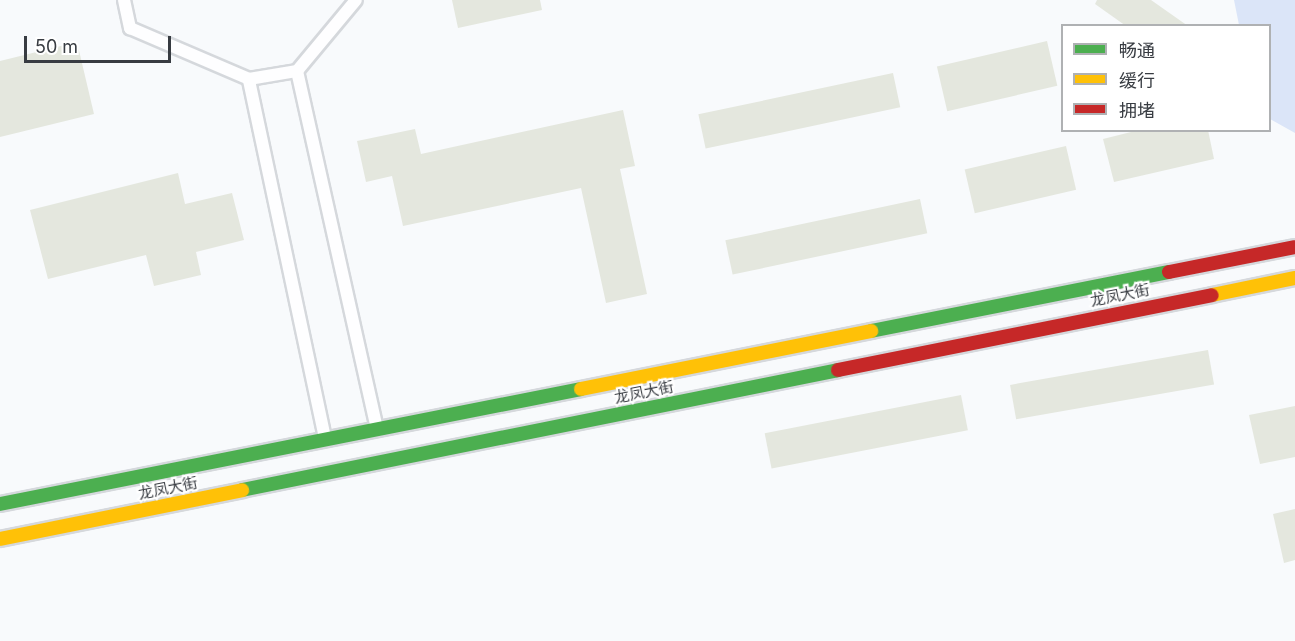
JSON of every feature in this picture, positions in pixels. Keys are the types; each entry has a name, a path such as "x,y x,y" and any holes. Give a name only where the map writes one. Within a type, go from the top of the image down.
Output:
{"main road":[{"name":"龙凤大街","path":"0,504 1295,248"},
{"name":"龙凤大街","path":"0,539 1295,278"}],"lane":[{"path":"124,0 130,28 249,79 297,71 356,0"},
{"path":"297,71 378,430"},
{"path":"249,79 325,440"}],"shaded area":[{"path":"1234,0 1295,0 1295,133 1271,120 1271,24 1239,24"}],"building":[{"path":"452,0 540,0 542,10 458,28"},
{"path":"1097,0 1151,0 1185,24 1123,24 1095,4"},
{"path":"1047,41 1057,86 947,111 937,66"},
{"path":"77,42 94,114 0,137 0,61"},
{"path":"893,73 900,107 706,149 698,114"},
{"path":"623,110 635,166 620,169 647,294 606,303 581,188 403,226 392,176 366,182 357,141 415,129 421,154"},
{"path":"1131,132 1208,132 1214,159 1114,182 1103,139"},
{"path":"1066,146 1076,190 975,213 965,169"},
{"path":"178,173 185,204 232,193 244,240 196,252 201,275 154,286 146,255 48,279 30,210"},
{"path":"920,199 927,233 733,275 725,240"},
{"path":"1208,350 1214,384 1016,419 1010,385"},
{"path":"961,395 968,430 772,469 765,433"},
{"path":"1295,406 1295,457 1260,464 1249,415"},
{"path":"1295,509 1295,560 1284,563 1273,514"}],"traffic: fast":[{"path":"871,331 1169,272"},
{"path":"242,490 838,370"},
{"path":"0,504 581,389"}],"traffic: slow":[{"path":"1212,295 1295,278"},
{"path":"581,389 871,331"},
{"path":"0,539 242,490"}],"traffic: jam":[{"path":"1169,272 1295,247"},
{"path":"838,370 1212,295"}]}
